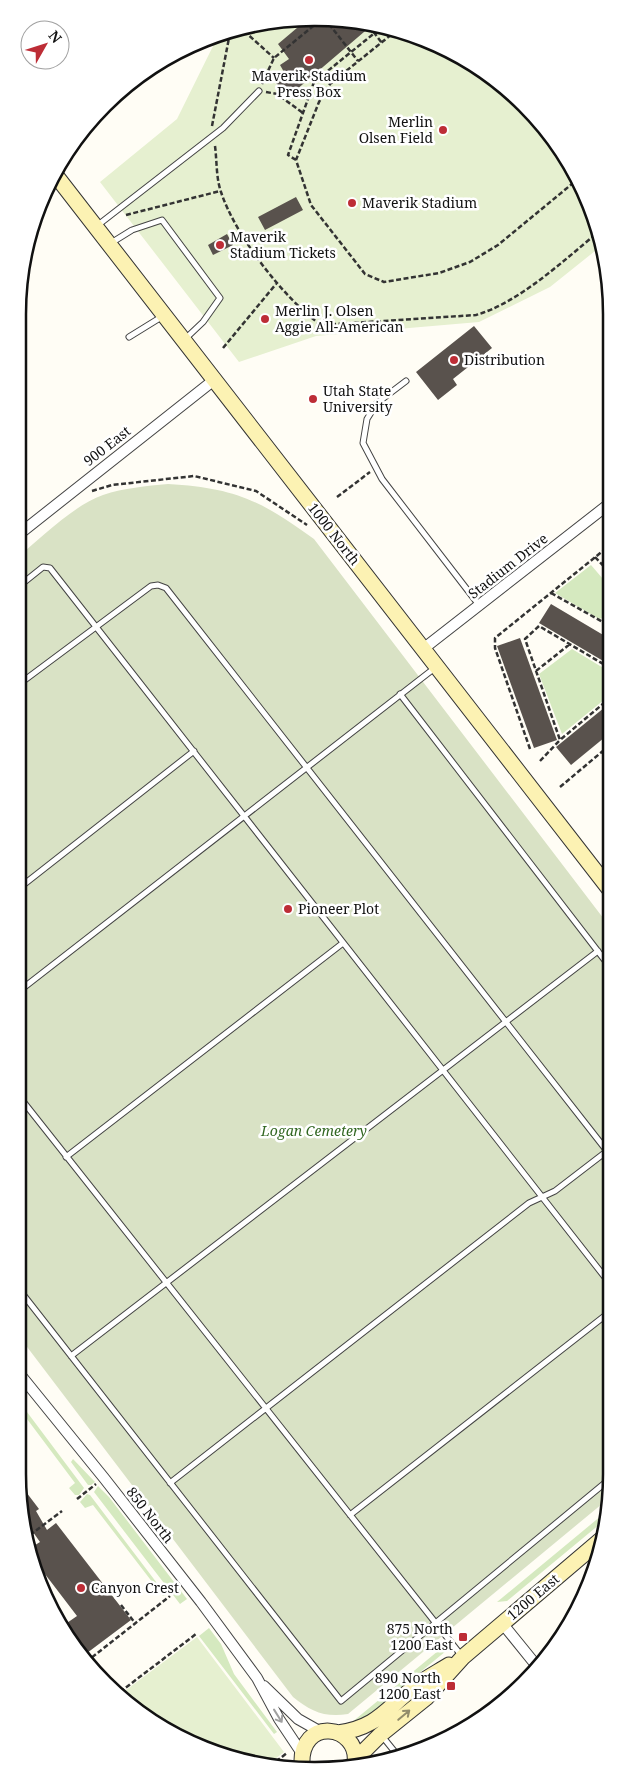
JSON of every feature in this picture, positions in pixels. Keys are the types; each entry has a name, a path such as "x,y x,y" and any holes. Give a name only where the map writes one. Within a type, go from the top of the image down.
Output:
{"street":[{"name":"1000 North","path":"60,180 603,881"},
{"name":"900 East","path":"26,528 214,380"},
{"name":"Stadium Drive","path":"423,649 603,509"},
{"name":"850 North","path":"26,1382 104,1478 257,1678 298,1719 321,1732"},
{"name":"1200 East","path":"358,1758 380,1735 426,1698 463,1657 593,1546"},
{"path":"502,1623 533,1661"},
{"name":"1200 East","path":"321,1732 338,1733 358,1730 370,1724 416,1685 463,1657"},
{"name":"850 North","path":"257,1678 297,1757"},
{"path":"297,1757 306,1742 321,1732"},
{"path":"338,1733 351,1744 354,1759"}],"lane":[{"path":"96,227 213,135 258,91"},
{"path":"109,244 132,230 162,220 220,298 203,322 184,340"},
{"path":"129,337 164,315"},
{"path":"406,381 377,403 367,419 363,443 374,469 479,605"},
{"path":"26,581 43,567 50,568 603,1275"},
{"path":"26,679 151,586 158,585 166,588 505,1023 603,1143"},
{"path":"26,986 436,666"},
{"path":"400,694 603,958"},
{"path":"26,883 194,751"},
{"path":"66,1157 343,943"},
{"path":"71,1356 598,951"},
{"path":"26,1106 463,1657"},
{"path":"170,1483 529,1203 555,1191 603,1155"},
{"path":"26,1298 341,1701 602,1485"},
{"path":"350,1515 603,1317"},
{"path":"380,1735 393,1751"}],"path":[{"path":"303,113 277,94 258,91 274,58 313,26"},
{"path":"331,27 358,61"},
{"path":"296,160 288,155 314,82 374,33 382,42"},
{"path":"248,34 274,58"},
{"path":"389,36 330,84 318,102 296,160 311,205 366,274 384,282 439,273 470,262 498,244 572,184"},
{"path":"229,40 212,124 220,191 238,228 276,284 321,325 476,314 492,310 527,288 592,237"},
{"path":"122,216 220,191"},
{"path":"223,348 276,284"},
{"path":"337,497 374,469"},
{"path":"88,493 112,485 194,476 256,491 307,525"},
{"path":"530,749 495,648 495,638 603,551"},
{"path":"595,557 603,566"},
{"path":"551,593 603,622"},
{"path":"560,740 525,639 539,626 603,664"},
{"path":"536,671 570,644"},
{"path":"540,760 560,740 603,704"},
{"path":"560,787 603,751"},
{"path":"77,1499 96,1484"},
{"path":"33,1534 62,1510"},
{"path":"92,1657 170,1596"},
{"path":"121,1605 135,1623"},
{"path":"123,1689 196,1634"}],"green space":[{"name":"Maverik Stadium","path":"314,26 352,29 389,36 425,48 459,65 505,98 531,124 554,154 573,187 581,204 595,251 550,287 479,322 316,336 239,362 100,182 177,119 214,45 258,32"},
{"name":"Logan Cemetery","path":"168,484 191,486 246,498 278,515 314,539 603,918 603,1474 601,1505 348,1714 332,1715 318,1712 293,1697 26,1346 26,550 69,514 92,500 103,495"},
{"path":"591,565 603,579 603,618 599,619 555,593"},
{"path":"572,649 603,668 603,701 562,734 539,674"},
{"path":"26,1411 84,1488 79,1495 75,1495 69,1488 75,1483 26,1418"},
{"path":"73,1459 95,1482 88,1485 71,1462"},
{"path":"98,1486 109,1497 187,1599 180,1604 94,1492"},
{"path":"87,1494 90,1495 166,1595 163,1596 93,1505 85,1508 80,1502"},
{"path":"599,1518 598,1526 507,1601 497,1602"},
{"path":"209,1628 221,1644 234,1674 277,1732 274,1734 199,1636"},
{"path":"197,1637 284,1752 275,1759 240,1752 204,1740 170,1723 125,1691"},
{"path":"444,1646 446,1651 418,1674 409,1675"},
{"path":"413,1679 370,1717 351,1723 403,1680"}],"building":[{"name":"Maverik Stadium Press Box","path":"298,27 333,27 365,31 289,96 273,80 284,72 280,65 289,59 278,44"},
{"path":"296,197 303,210 265,230 258,217"},
{"name":"Maverik Stadium Tickets","path":"227,234 233,245 213,255 208,245"},
{"name":"Distribution","path":"474,326 492,348 453,379 457,385 438,400 416,372"},
{"path":"551,604 603,635 603,661 539,623"},
{"path":"520,638 557,740 534,748 497,646"},
{"path":"603,709 603,739 571,765 556,747"},
{"name":"Canyon Crest","path":"27,1493 39,1509 36,1511 47,1530 56,1523 131,1620 88,1652 68,1622 77,1616 44,1573 35,1545 40,1542 32,1531"}],"place":[{"name":"Maverik Stadium Press Box","path":"309,60"},
{"name":"Merlin Olsen Field","path":"443,130"},
{"name":"Maverik Stadium","path":"352,203"},
{"name":"Maverik Stadium Tickets","path":"220,245"},
{"name":"Merlin J. Olsen Aggie All-American","path":"265,319"},
{"name":"Distribution","path":"454,360"},
{"name":"Utah State University","path":"313,399"},
{"name":"Pioneer Plot","path":"288,909"},
{"name":"Canyon Crest","path":"81,1588"},
{"name":"875 North 1200 East","path":"463,1637"},
{"name":"890 North 1200 East","path":"451,1686"}]}
